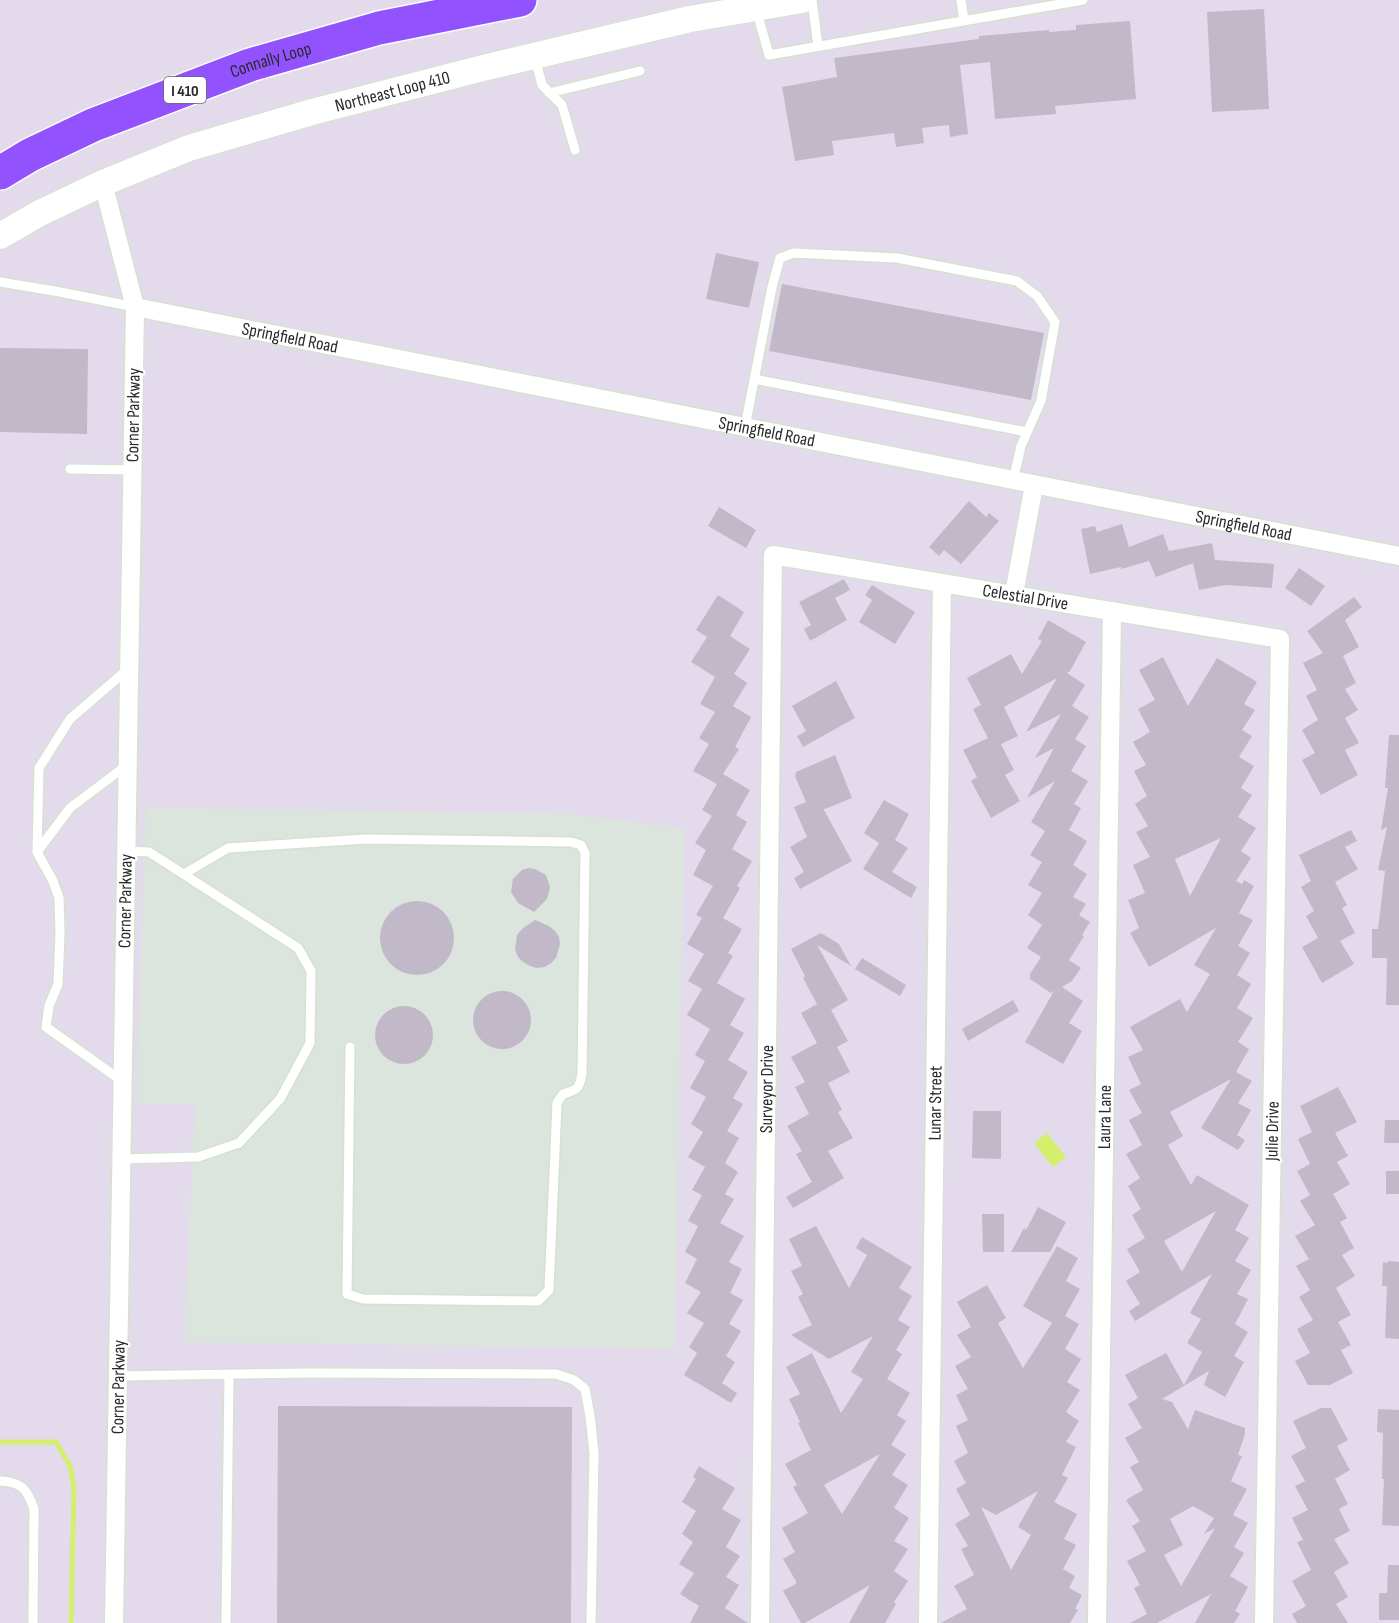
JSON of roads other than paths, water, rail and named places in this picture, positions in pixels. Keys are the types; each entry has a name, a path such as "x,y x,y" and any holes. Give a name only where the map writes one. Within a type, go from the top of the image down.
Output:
{"highway":[{"path":"379,28 446,0"},
{"name":"Connally Loop","path":"0,172 93,125 250,64 379,28 520,0"}],"main road":[{"name":"Northeast Loop 410","path":"0,236 103,183 189,148 312,112 535,56 690,19 802,0"}],"street":[{"name":"Corner Parkway","path":"103,183 135,307 114,1623"},
{"name":"Springfield Road","path":"135,307 1399,556"},
{"path":"1014,594 1034,485"},
{"name":"Celestial Drive","path":"773,555 1280,639"},
{"name":"Surveyor Drive","path":"760,1623 773,555"},
{"name":"Lunar Street","path":"928,1623 942,583"},
{"name":"Laura Lane","path":"1097,1623 1112,611"},
{"name":"Julie Drive","path":"1264,1623 1280,639"}],"lane":[{"path":"812,0 818,46"},
{"path":"961,0 964,21"},
{"path":"756,8 769,55 1083,0"},
{"path":"535,56 542,85 562,105 575,150"},
{"path":"549,93 640,71"},
{"path":"745,427 772,287 780,258 794,253 897,258 1017,281 1036,296 1055,322 1041,401 1021,446 1013,481"},
{"path":"0,282 135,307"},
{"path":"754,379 1027,432"},
{"path":"70,469 132,470"},
{"path":"122,1081 46,1027 49,1006 58,984 59,898 53,881 37,852 39,768 70,719 128,669"},
{"path":"37,852 70,808 127,765"},
{"path":"184,874 228,848 366,839 571,842 581,845 585,853 582,1074 580,1086 574,1091 563,1094 557,1103 549,1290 538,1301 363,1299 347,1294 350,1047"},
{"path":"121,1159 198,1156 239,1143 280,1099 310,1043 311,971 298,948 149,852 126,851"},
{"path":"118,1376 556,1374 574,1380 585,1389 594,1453 591,1623"},
{"path":"226,1623 229,1375"},
{"path":"0,1481 11,1482 28,1491 34,1509 33,1623"}],"waterway":[{"path":"0,1442 56,1442 70,1466 74,1488 71,1623"}]}
